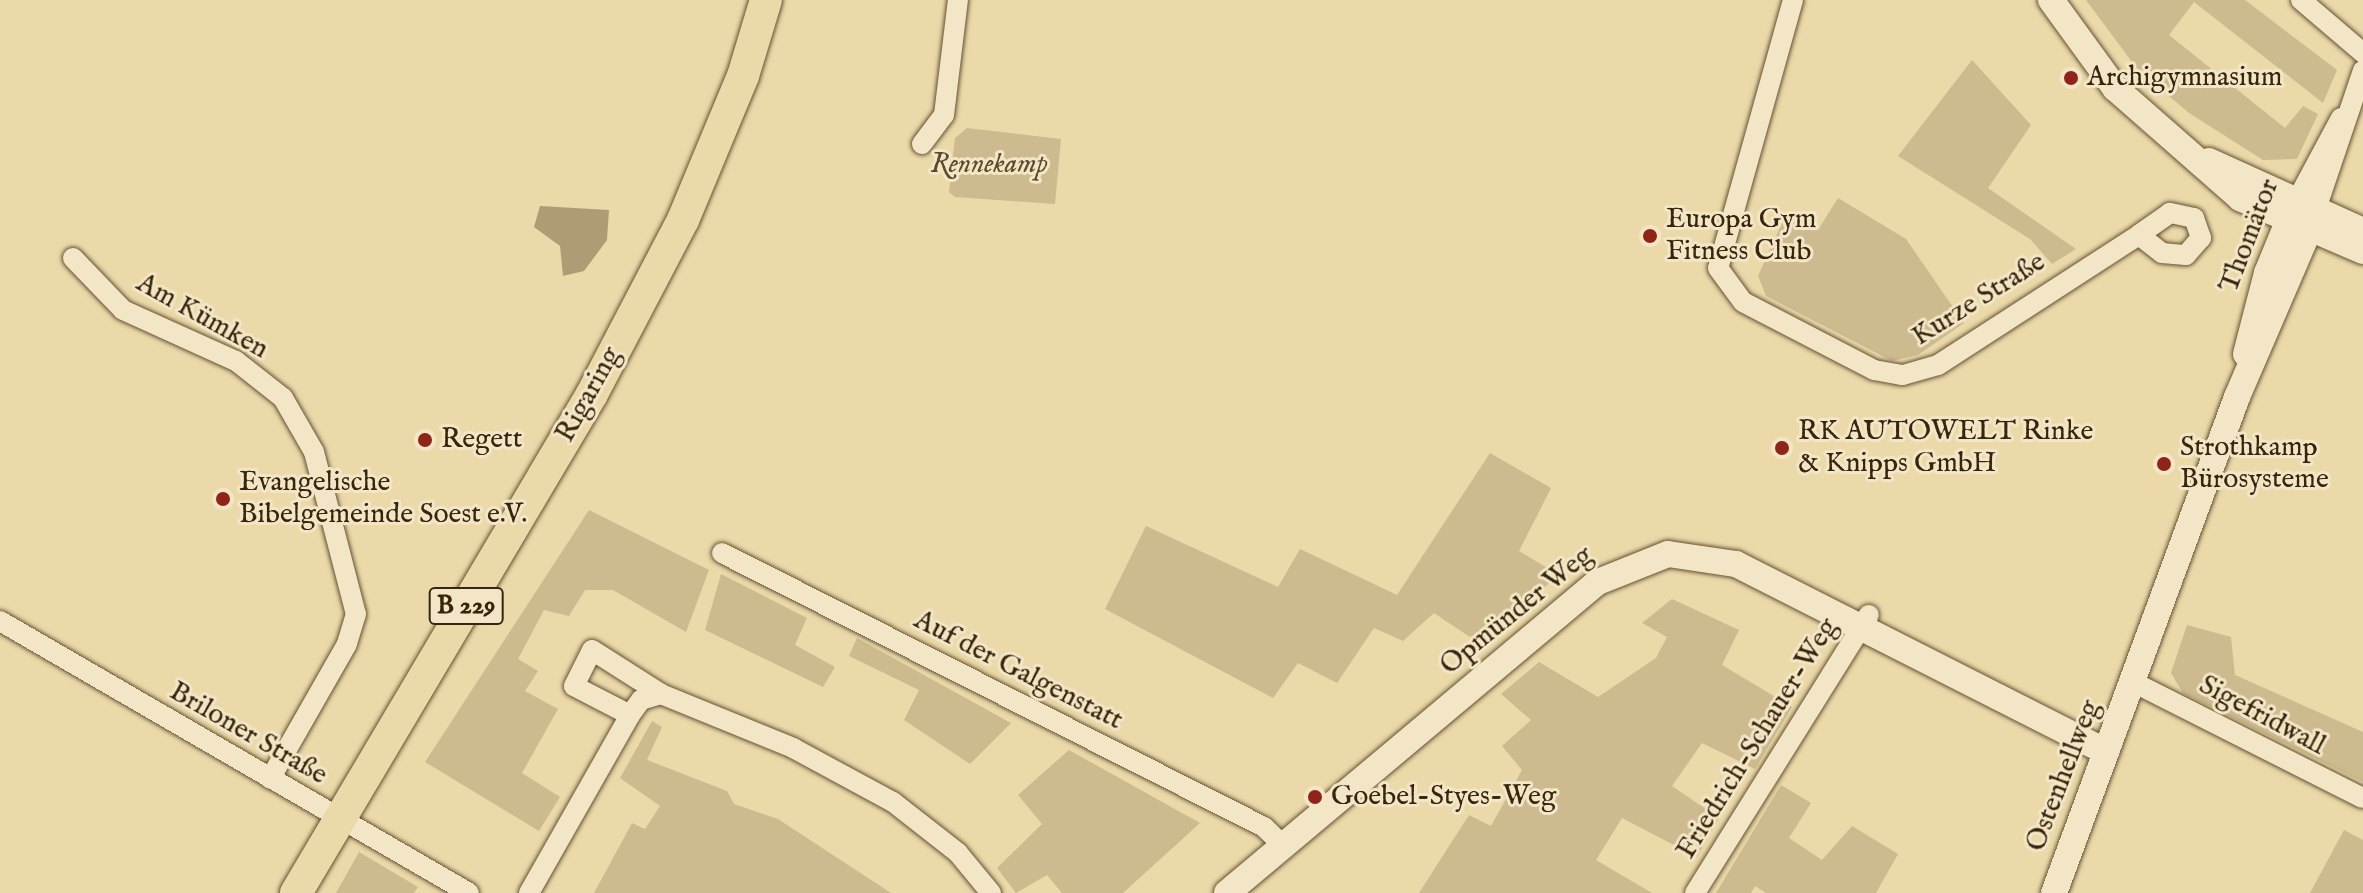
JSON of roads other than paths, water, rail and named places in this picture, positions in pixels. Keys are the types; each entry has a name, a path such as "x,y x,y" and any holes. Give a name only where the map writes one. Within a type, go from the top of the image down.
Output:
{"main road":[{"name":"Rigaring","path":"296,893 592,394 662,260 743,76 766,0"}],"street":[{"path":"922,144 944,115 958,0"},
{"name":"Kurze Straße","path":"1793,0 1718,268 1743,302 1874,370 1903,375 1938,365 2139,235"},
{"path":"2051,0 2115,88 2240,198 2363,231"},
{"path":"2301,0 2363,53"},
{"name":"Thomätor","path":"2135,683 2237,397 2254,311 2302,216 2363,70"},
{"path":"2302,216 2363,251"},
{"name":"Am Kümken","path":"73,258 123,310 236,361 283,398 314,452 356,614 347,644 270,779"},
{"name":"Auf der Galgenstatt","path":"722,553 1264,827 1284,846"},
{"name":"Opmünder Weg","path":"1239,890 1284,846 1598,582 1631,564 1668,554 1736,564 1866,621 2106,752"},
{"name":"Briloner Straße","path":"0,621 469,893"},
{"name":"Friedrich-Schauer-Weg","path":"1695,893 1866,621"},
{"path":"630,715 574,686 592,650 661,694 793,748 893,802 958,853 991,893"},
{"name":"Ostenhellweg","path":"2054,893 2135,683"},
{"name":"Sigefridwall","path":"2135,683 2363,798"},
{"path":"529,893 630,715 641,700 661,694"}],"place":[{"name":"Archigymnasium","path":"2071,78"},
{"name":"Europa Gym Fitness Club","path":"1650,236"},
{"name":"Regett","path":"425,440"},
{"name":"RK AUTOWELT Rinke & Knipps GmbH","path":"1782,448"},
{"name":"Strothkamp Bürosysteme","path":"2164,464"},
{"name":"Evangelische Bibelgemeinde Soest e.V.","path":"223,499"},
{"name":"Goebel-Styes-Weg","path":"1315,797"}],"park label":[{"name":"Rennekamp","path":"989,165"}]}
